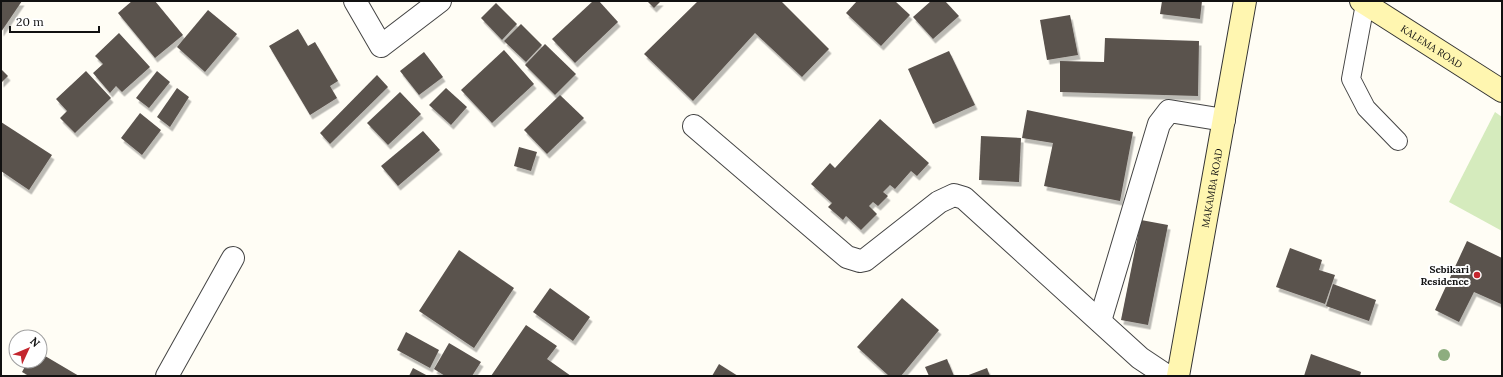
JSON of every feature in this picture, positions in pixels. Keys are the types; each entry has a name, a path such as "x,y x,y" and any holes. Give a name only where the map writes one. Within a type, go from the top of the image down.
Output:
{"street":[{"path":"355,1 381,46 440,1"},
{"name":"MAKAMBA ROAD","path":"1178,376 1245,1"},
{"name":"KALEMA ROAD","path":"1363,2 1502,91"},
{"path":"1100,321 1159,124 1169,111 1224,120"},
{"path":"694,126 847,257 854,260 865,260 939,202 954,195 964,198 1140,358 1166,376"},
{"path":"167,376 233,258"}],"lane":[{"path":"1363,2 1351,79 1366,108 1398,141"}],"green space":[{"path":"1495,112 1502,117 1502,231 1449,202"}],"building":[{"path":"1,1 22,1 1,32"},
{"path":"132,1 155,1 183,35 155,58 118,13"},
{"path":"593,1 599,1 618,22 575,63 552,39"},
{"path":"647,1 661,1 654,8"},
{"path":"698,1 781,1 829,49 802,77 755,33 693,101 644,54"},
{"path":"857,1 895,1 910,15 881,46 846,13"},
{"path":"931,1 945,1 959,16 933,39 913,17"},
{"path":"1162,1 1202,1 1200,19 1160,14"},
{"path":"496,3 517,24 502,40 481,18"},
{"path":"208,10 237,34 205,72 177,47"},
{"path":"1070,15 1078,55 1047,60 1040,20"},
{"path":"521,24 542,45 526,62 504,41"},
{"path":"298,29 308,46 315,42 338,81 330,86 337,98 310,115 269,46"},
{"path":"119,33 150,67 122,92 116,86 110,93 93,73 103,64 95,56"},
{"path":"1105,38 1199,41 1198,96 1060,92 1060,61 1104,62"},
{"path":"545,44 576,74 555,95 525,65"},
{"path":"504,50 534,84 492,123 461,90"},
{"path":"949,51 975,105 933,124 908,69"},
{"path":"424,52 443,77 419,95 400,71"},
{"path":"1,69 8,76 1,83"},
{"path":"86,71 111,98 75,133 60,118 67,111 56,99"},
{"path":"157,71 170,82 149,108 136,98"},
{"path":"377,75 388,87 330,144 320,133"},
{"path":"177,88 189,97 170,127 157,117"},
{"path":"446,88 467,107 451,125 429,105"},
{"path":"400,92 421,114 388,145 367,123"},
{"path":"560,95 584,118 547,154 524,130"},
{"path":"1027,110 1133,132 1120,201 1044,186 1053,143 1022,138"},
{"path":"140,113 161,130 142,155 121,138"},
{"path":"880,119 929,163 917,176 911,171 895,189 890,185 883,192 888,196 878,206 873,202 869,206 877,214 861,230 846,216 843,220 828,207 832,203 811,184 830,163 835,168"},
{"path":"1,122 52,155 29,190 1,171"},
{"path":"423,131 440,150 398,186 381,166"},
{"path":"981,136 1021,138 1019,182 979,180"},
{"path":"519,147 537,152 531,171 514,166"},
{"path":"1141,220 1168,225 1148,325 1121,320"},
{"name":"Sebikari Residence","path":"1467,241 1502,258 1502,302 1501,304 1474,292 1459,322 1435,310"},
{"path":"1290,248 1322,260 1319,270 1335,275 1325,304 1276,287"},
{"path":"459,250 514,288 474,348 419,311"},
{"path":"1333,284 1376,300 1369,321 1326,306"},
{"path":"550,288 590,317 573,341 533,312"},
{"path":"902,298 939,330 901,376 889,376 857,347"},
{"path":"526,325 557,346 547,359 571,376 491,376"},
{"path":"406,332 439,350 430,368 397,350"},
{"path":"449,343 481,362 472,376 445,376 434,369"},
{"path":"1311,354 1361,372 1360,376 1304,376"},
{"path":"48,358 79,376 29,376 22,372 24,369 48,369"},
{"path":"947,359 954,376 929,376 925,367"},
{"path":"719,364 738,376 712,376"},
{"path":"413,368 428,376 409,376"},
{"path":"987,368 990,376 966,376"}],"place":[{"name":"Sebikari Residence","path":"1477,275"}]}
